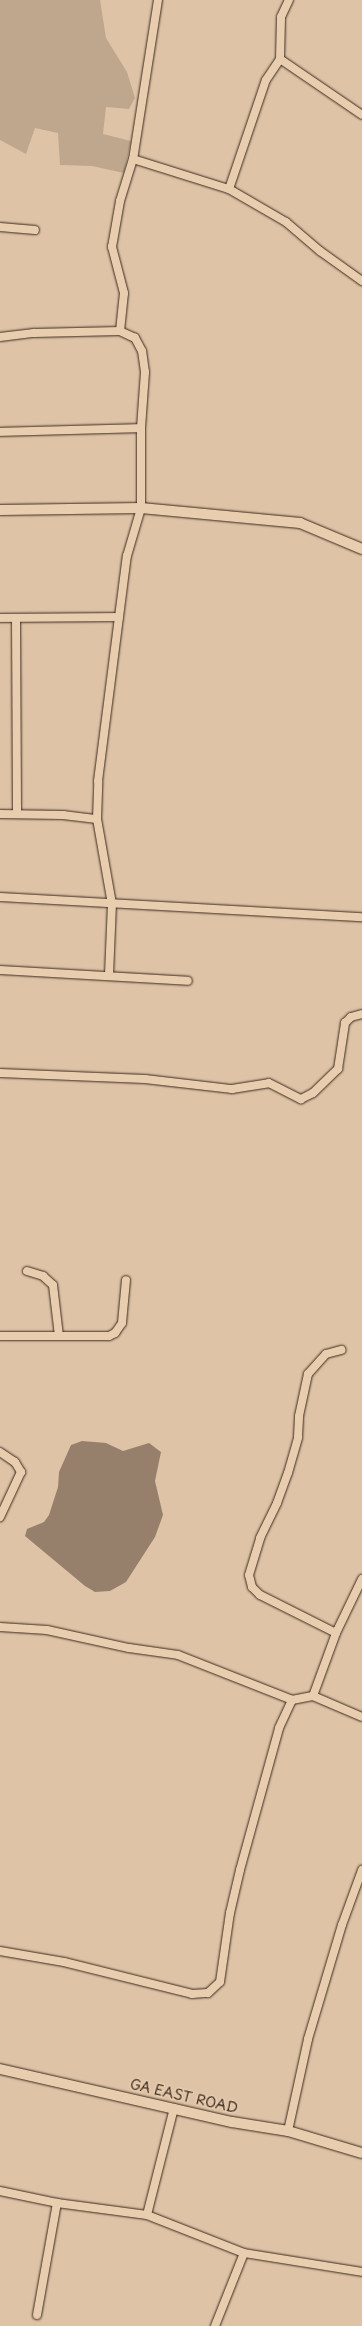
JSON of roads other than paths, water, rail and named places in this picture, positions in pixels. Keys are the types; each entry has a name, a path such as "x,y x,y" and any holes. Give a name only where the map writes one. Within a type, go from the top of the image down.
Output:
{"street":[{"path":"120,331 124,294 112,247 120,201 133,159 158,0"},
{"path":"229,189 266,80 280,60 281,17 289,0"},
{"path":"280,60 362,115"},
{"path":"133,159 229,189 286,222 320,251 362,280"},
{"path":"0,227 35,230"},
{"path":"0,337 34,333 120,331 135,338 142,351 145,372 141,428 141,508 127,556 98,781 97,819 112,904 109,975"},
{"path":"0,432 141,428"},
{"path":"0,510 141,508 300,523 362,549"},
{"path":"0,618 119,617"},
{"path":"16,618 17,814"},
{"path":"0,814 97,819"},
{"path":"0,897 362,916"},
{"path":"0,970 109,975 188,981"},
{"path":"0,1073 145,1079 232,1089 269,1083 301,1099 313,1094 338,1069 345,1023 351,1017 362,1014"},
{"path":"27,1271 43,1276 53,1285 60,1336"},
{"path":"0,1336 109,1336 115,1333 122,1323 126,1280"},
{"path":"336,1633 260,1595 252,1587 249,1575 260,1538 277,1503 288,1473 298,1438 298,1416 308,1374 326,1354 341,1350"},
{"path":"0,1452 15,1462 21,1472 0,1516"},
{"path":"313,1696 336,1633 362,1579"},
{"path":"0,1627 47,1630 129,1648 178,1655 292,1700 313,1696 362,1717"},
{"path":"0,1951 64,1962 192,1994 208,1993 220,1982 230,1913 240,1870 279,1728 292,1700"},
{"path":"288,2131 308,2039 342,1925 362,1870"},
{"name":"GA EAST ROAD","path":"0,2069 174,2108 288,2131 362,2153"},
{"path":"147,2215 174,2108"},
{"path":"0,2191 57,2203 147,2215 244,2253 362,2272"},
{"path":"37,2315 57,2203"},
{"path":"215,2326 244,2253"}]}
